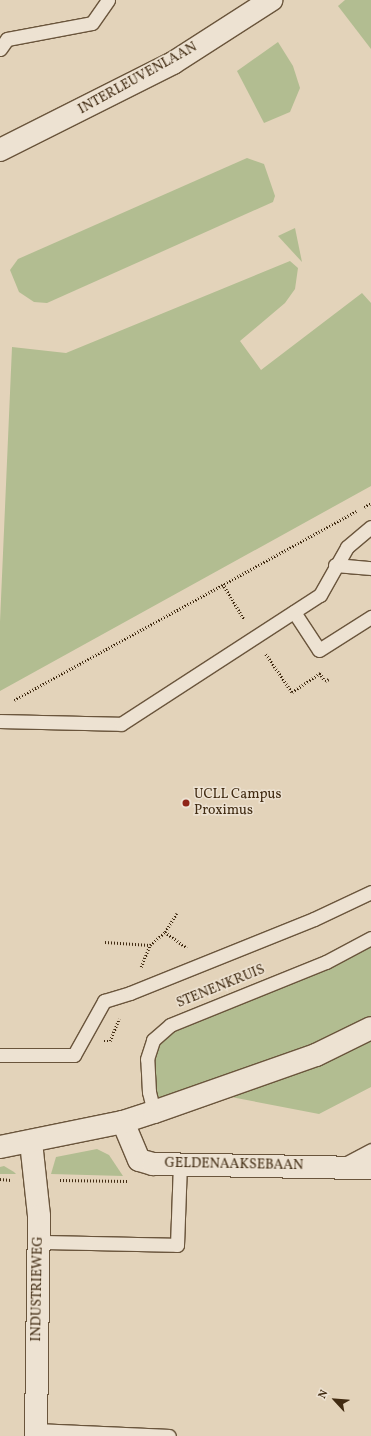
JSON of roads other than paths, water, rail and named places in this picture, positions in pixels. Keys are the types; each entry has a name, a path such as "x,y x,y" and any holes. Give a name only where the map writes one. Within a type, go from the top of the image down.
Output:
{"street":[{"name":"INTERLEUVENLAAN","path":"0,150 173,63 271,0"},
{"path":"0,1147 31,1142 123,1122 316,1055 371,1028"},
{"name":"GELDENAAKSEBAAN","path":"123,1122 140,1160 152,1164 371,1168"},
{"name":"INDUSTRIEWEG","path":"31,1142 39,1216 36,1433"}],"lane":[{"path":"0,50 8,39 92,23 108,0"},
{"path":"0,721 121,724 320,595 335,565 347,547 371,527"},
{"path":"335,565 371,568"},
{"path":"294,612 319,650 371,617"},
{"path":"0,1055 74,1055 104,1001 130,993 207,962 371,892"},
{"name":"STENENKRUIS","path":"154,1112 150,1094 147,1059 153,1040 170,1025 326,962 371,938"},
{"path":"337,1167 371,1150"},
{"path":"39,1242 177,1245 180,1165"},
{"path":"36,1433 169,1436"}],"place":[{"name":"UCLL Campus Proximus","path":"186,803"}]}
